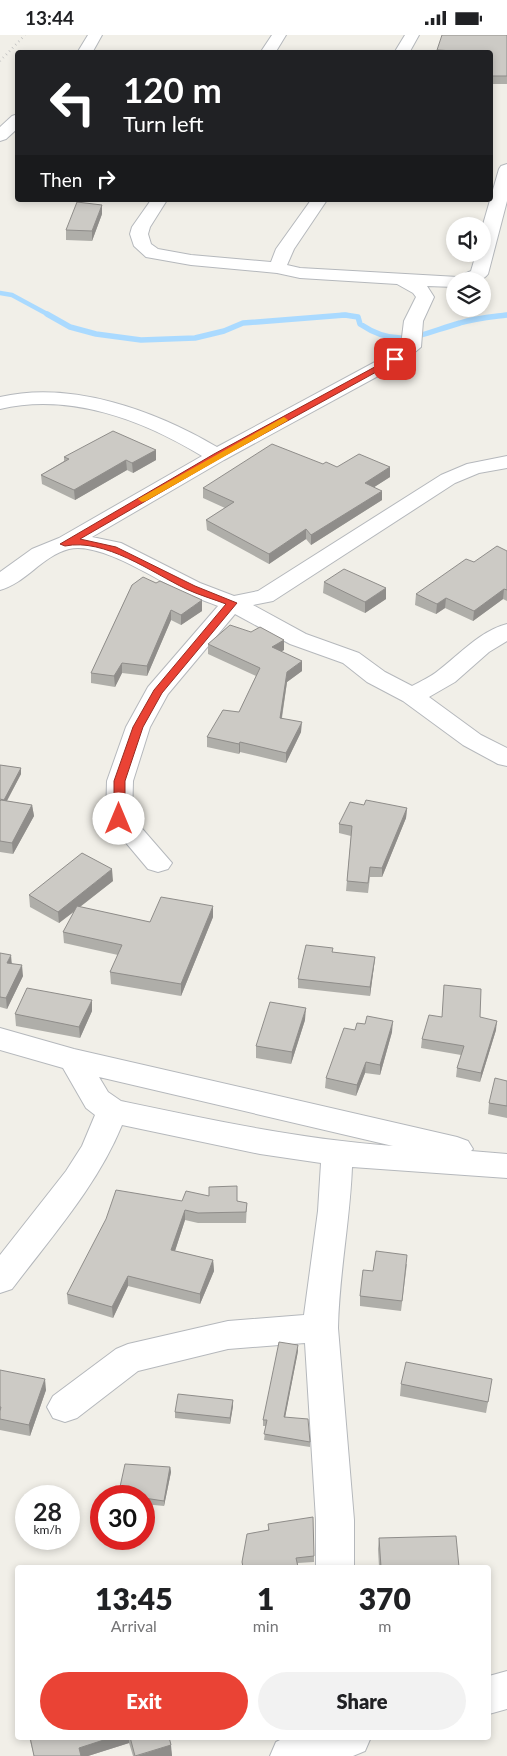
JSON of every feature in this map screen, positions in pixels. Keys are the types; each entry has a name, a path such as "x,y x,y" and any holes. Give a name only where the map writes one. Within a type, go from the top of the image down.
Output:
{"street":[{"path":"86,50 94,35"},
{"path":"269,50 279,35"},
{"path":"403,50 412,35"},
{"path":"0,136 15,122"},
{"path":"480,272 507,169"},
{"path":"158,202 141,227 139,234 144,246 152,253 191,261 277,268 300,273 446,282"},
{"path":"277,268 285,249 318,202"},
{"path":"65,544 217,456 395,359 411,347 411,327 425,297 420,289 400,279"},
{"path":"0,403 57,398 101,406 137,416 169,428 217,456"},
{"path":"158,863 119,819 120,781 138,727 157,692 232,603 265,596 448,479 474,468 507,462"},
{"path":"0,583 40,554 65,544 77,541 113,549 192,588 232,603 298,639 351,658 376,677 412,696 472,740 507,758"},
{"path":"412,696 446,677 481,647 507,631"},
{"path":"0,1039 74,1060 507,1160"},
{"path":"74,1060 97,1100 112,1111 260,1142 337,1154 507,1166"},
{"path":"0,1279 77,1180 96,1150 112,1111"},
{"path":"335,1565 335,1520 321,1329 322,1299 334,1211 337,1154"},
{"path":"65,1407 128,1359 228,1335 321,1329"},
{"path":"491,1694 507,1690"},
{"path":"290,1756 341,1740"},
{"path":"352,1740 355,1756"}],"building":[{"path":"442,35 507,35 507,76 493,76 493,50 437,50"},
{"path":"77,202 102,205 92,231 66,230"},
{"path":"113,431 156,450 132,463 126,460 74,490 41,475 69,459 64,457"},
{"path":"272,444 323,464 326,462 337,467 359,454 390,467 365,483 382,491 311,535 306,529 269,554 206,520 234,502 203,488"},
{"path":"497,546 507,551 507,590 504,589 474,611 446,598 437,604 416,594 466,559 474,562"},
{"path":"344,569 386,588 365,602 324,582"},
{"path":"143,577 156,583 160,581 202,600 181,615 171,610 147,666 122,663 114,676 91,673 132,585"},
{"path":"230,625 251,632 260,627 284,640 272,647 302,661 287,672 280,718 302,722 286,753 240,742 239,744 207,737 223,710 239,712 260,668 208,644"},
{"path":"0,765 21,768 4,800 0,799"},
{"path":"1,800 32,805 12,843 0,841"},
{"path":"366,800 407,808 382,868 370,867 368,883 347,881 352,826 339,824 350,802 364,805"},
{"path":"82,853 112,869 58,912 29,895"},
{"path":"161,897 213,906 181,984 110,972 122,945 63,932 77,906 150,922"},
{"path":"306,945 333,948 332,952 375,957 370,987 298,979"},
{"path":"0,953 11,955 7,963 22,965 6,998 0,997"},
{"path":"444,985 481,989 480,1017 497,1021 481,1073 457,1068 464,1046 422,1039 429,1015 442,1017"},
{"path":"27,988 92,1000 79,1027 15,1014"},
{"path":"270,1002 306,1008 292,1052 256,1046"},
{"path":"367,1016 393,1021 380,1065 366,1062 357,1085 326,1078 344,1028 355,1030 357,1023 365,1024"},
{"path":"495,1078 507,1081 507,1106 489,1103"},
{"path":"237,1186 237,1201 247,1203 246,1212 198,1213 185,1210 171,1250 213,1260 200,1294 128,1276 112,1307 67,1294 106,1219 116,1190 182,1201 186,1191 209,1196 209,1187"},
{"path":"376,1251 407,1255 402,1301 360,1296 363,1270 373,1271"},
{"path":"279,1342 298,1345 284,1417 308,1419 310,1442 264,1434 267,1420 263,1420"},
{"path":"406,1362 492,1379 488,1402 401,1384"},
{"path":"0,1370 45,1379 29,1425 0,1419"},
{"path":"178,1394 233,1400 230,1418 175,1412"},
{"path":"125,1464 170,1467 164,1501 155,1500 155,1485 120,1485"},
{"path":"313,1517 314,1556 296,1558 298,1565 243,1565 247,1534 269,1530 268,1524"},
{"path":"456,1536 459,1565 381,1565 379,1538"},
{"path":"31,1740 104,1740 79,1748 81,1756 34,1756"},
{"path":"131,1740 170,1740 171,1745 135,1756"}],"waterway":[{"path":"0,293 12,295 49,315"},
{"path":"47,314 70,327 96,334 141,340 195,338 224,331 243,323 345,315"},
{"path":"345,315 358,317 360,324 374,332 398,338 421,335 472,320 507,315 504,315"}],"railway":[{"path":"0,61 25,35"}],"slow traffic":[{"path":"142,499 284,420"}],"route":[{"path":"119,819 120,781 138,727 157,692 232,603 192,588 113,549 77,541 65,544 217,456 395,359"}]}
